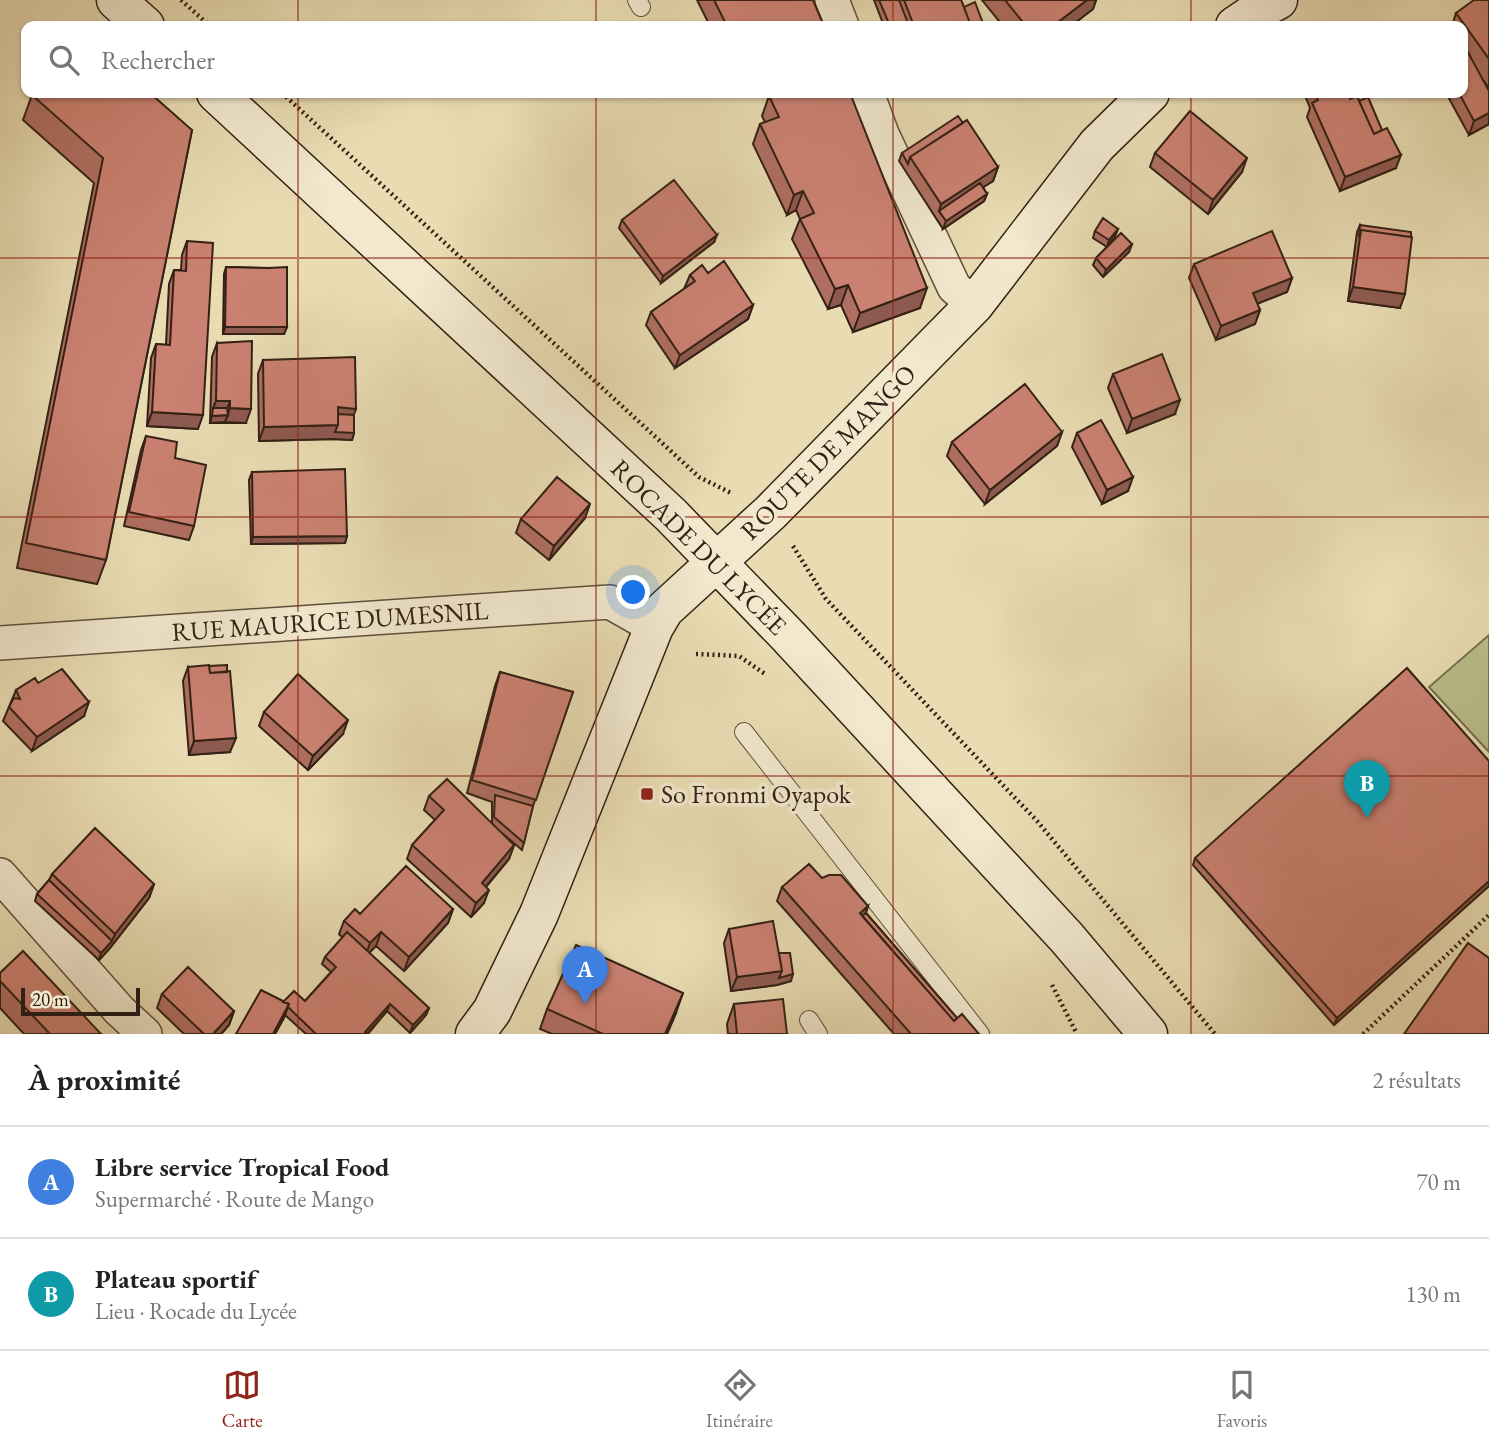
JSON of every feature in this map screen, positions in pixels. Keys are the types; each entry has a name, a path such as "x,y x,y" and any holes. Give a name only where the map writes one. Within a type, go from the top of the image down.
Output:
{"main road":[{"path":"117,0 140,21"},
{"path":"1242,21 1278,0"},
{"name":"ROCADE DU LYCÉE","path":"221,98 671,515 717,561 1067,938 1148,1034"},
{"name":"ROUTE DE MANGO","path":"475,1034 492,1011 539,914 654,627 664,610 771,512 974,305 1097,145 1145,98"}],"street":[{"path":"832,0 840,21"},
{"path":"869,98 882,134 954,287 974,305"},
{"name":"RUE MAURICE DUMESNIL","path":"0,643 610,602 654,627"},
{"path":"0,875 119,1010 145,1034"}],"lane":[{"path":"744,732 980,1034"}],"path":[{"path":"181,0 204,21"},
{"path":"1363,1034 1489,915"}],"green space":[{"path":"1489,635 1489,752 1429,687"}],"building":[{"path":"714,0 813,0 822,21 724,21"},
{"path":"879,0 899,0 907,21 888,21"},
{"path":"904,0 961,0 969,21 912,21"},
{"path":"1005,0 1087,0 1060,21 1022,21"},
{"path":"1474,0 1489,0 1489,59 1468,30 1468,21 1462,21 1456,13"},
{"path":"975,2 982,21 969,21 964,7"},
{"path":"1468,52 1489,91 1489,113 1474,121 1462,98 1468,98"},
{"path":"35,98 156,98 192,130 106,560 26,543 103,158"},
{"path":"770,98 852,98 927,288 860,313 848,285 835,289 800,219 814,213 803,191 794,195 760,124 779,117"},
{"path":"1317,98 1358,98 1374,134 1387,128 1401,155 1345,177 1312,103"},
{"path":"1368,98 1382,130 1374,134 1359,101"},
{"path":"1190,111 1247,158 1213,200 1155,153"},
{"path":"958,116 963,123 910,157 908,164 902,153"},
{"path":"967,120 998,167 941,204 910,157"},
{"path":"674,180 717,235 663,276 622,220"},
{"path":"980,183 987,194 946,221 939,211"},
{"path":"1103,218 1118,229 1109,240 1095,231"},
{"path":"1360,225 1411,232 1411,237 1361,230 1359,237"},
{"path":"1361,230 1412,237 1405,294 1353,287"},
{"path":"1272,231 1292,278 1253,293 1260,310 1221,326 1194,264"},
{"path":"1121,233 1132,244 1106,270 1096,258"},
{"path":"187,241 213,243 203,415 152,412 156,344 170,345 174,270 186,271"},
{"path":"724,261 753,305 680,355 651,312 695,281 690,275 702,265 708,273"},
{"path":"226,267 287,267 287,327 225,327"},
{"path":"252,341 251,409 230,408 230,401 216,401 217,343"},
{"path":"1162,354 1180,400 1132,419 1113,374"},
{"path":"355,357 356,409 338,407 338,425 264,427 263,360"},
{"path":"1025,384 1062,432 990,490 952,442"},
{"path":"213,408 227,408 228,415 212,416"},
{"path":"338,414 354,415 354,433 335,432"},
{"path":"1101,420 1133,477 1107,490 1077,433"},
{"path":"146,436 177,442 175,458 206,465 194,526 129,512"},
{"path":"345,469 347,536 253,537 252,472"},
{"path":"557,477 590,504 554,546 521,519"},
{"path":"209,665 210,673 230,671 236,738 194,741 188,667"},
{"path":"227,665 227,672 210,673 209,666"},
{"path":"1407,668 1489,761 1489,881 1337,1018 1195,858"},
{"path":"62,669 89,702 37,737 9,707 14,698 20,699 16,690 35,678 38,683"},
{"path":"500,672 573,692 536,800 472,780"},
{"path":"298,674 348,720 313,756 264,712"},
{"path":"447,779 514,845 482,883 489,890 476,903 412,845 444,810 429,796"},
{"path":"495,795 533,806 524,843 494,817"},
{"path":"95,828 154,884 115,934 52,874"},
{"path":"809,864 822,878 841,875 868,906 860,913 954,1021 962,1014 979,1034 911,1034 782,887"},
{"path":"406,866 453,909 409,957 381,932 370,943 344,921 355,909 360,914"},
{"path":"49,880 112,941 101,953 37,894"},
{"path":"866,913 957,1018 954,1021 862,916"},
{"path":"773,921 782,971 737,977 729,929"},
{"path":"347,932 429,1008 413,1025 390,1004 365,1032 368,1034 316,1034 288,1007 289,1004 283,1002 294,991 305,1001 336,967 325,957"},
{"path":"1468,943 1489,958 1489,1034 1404,1034"},
{"path":"576,945 683,993 665,1034 603,1034 547,1009"},
{"path":"23,951 101,1034 50,1034 0,981 0,973"},
{"path":"779,953 790,953 793,974 779,978 782,971"},
{"path":"188,967 234,1011 213,1034 204,1034 162,994"},
{"path":"261,990 289,1004 273,1034 236,1034"},
{"path":"783,999 787,1034 737,1034 734,1004"}],"place":[{"name":"So Fronmi Oyapok","path":"647,794"},
{"name":"Plateau sportif","path":"1367,818"},
{"name":"Libre service Tropical Food","path":"585,1004"}]}
